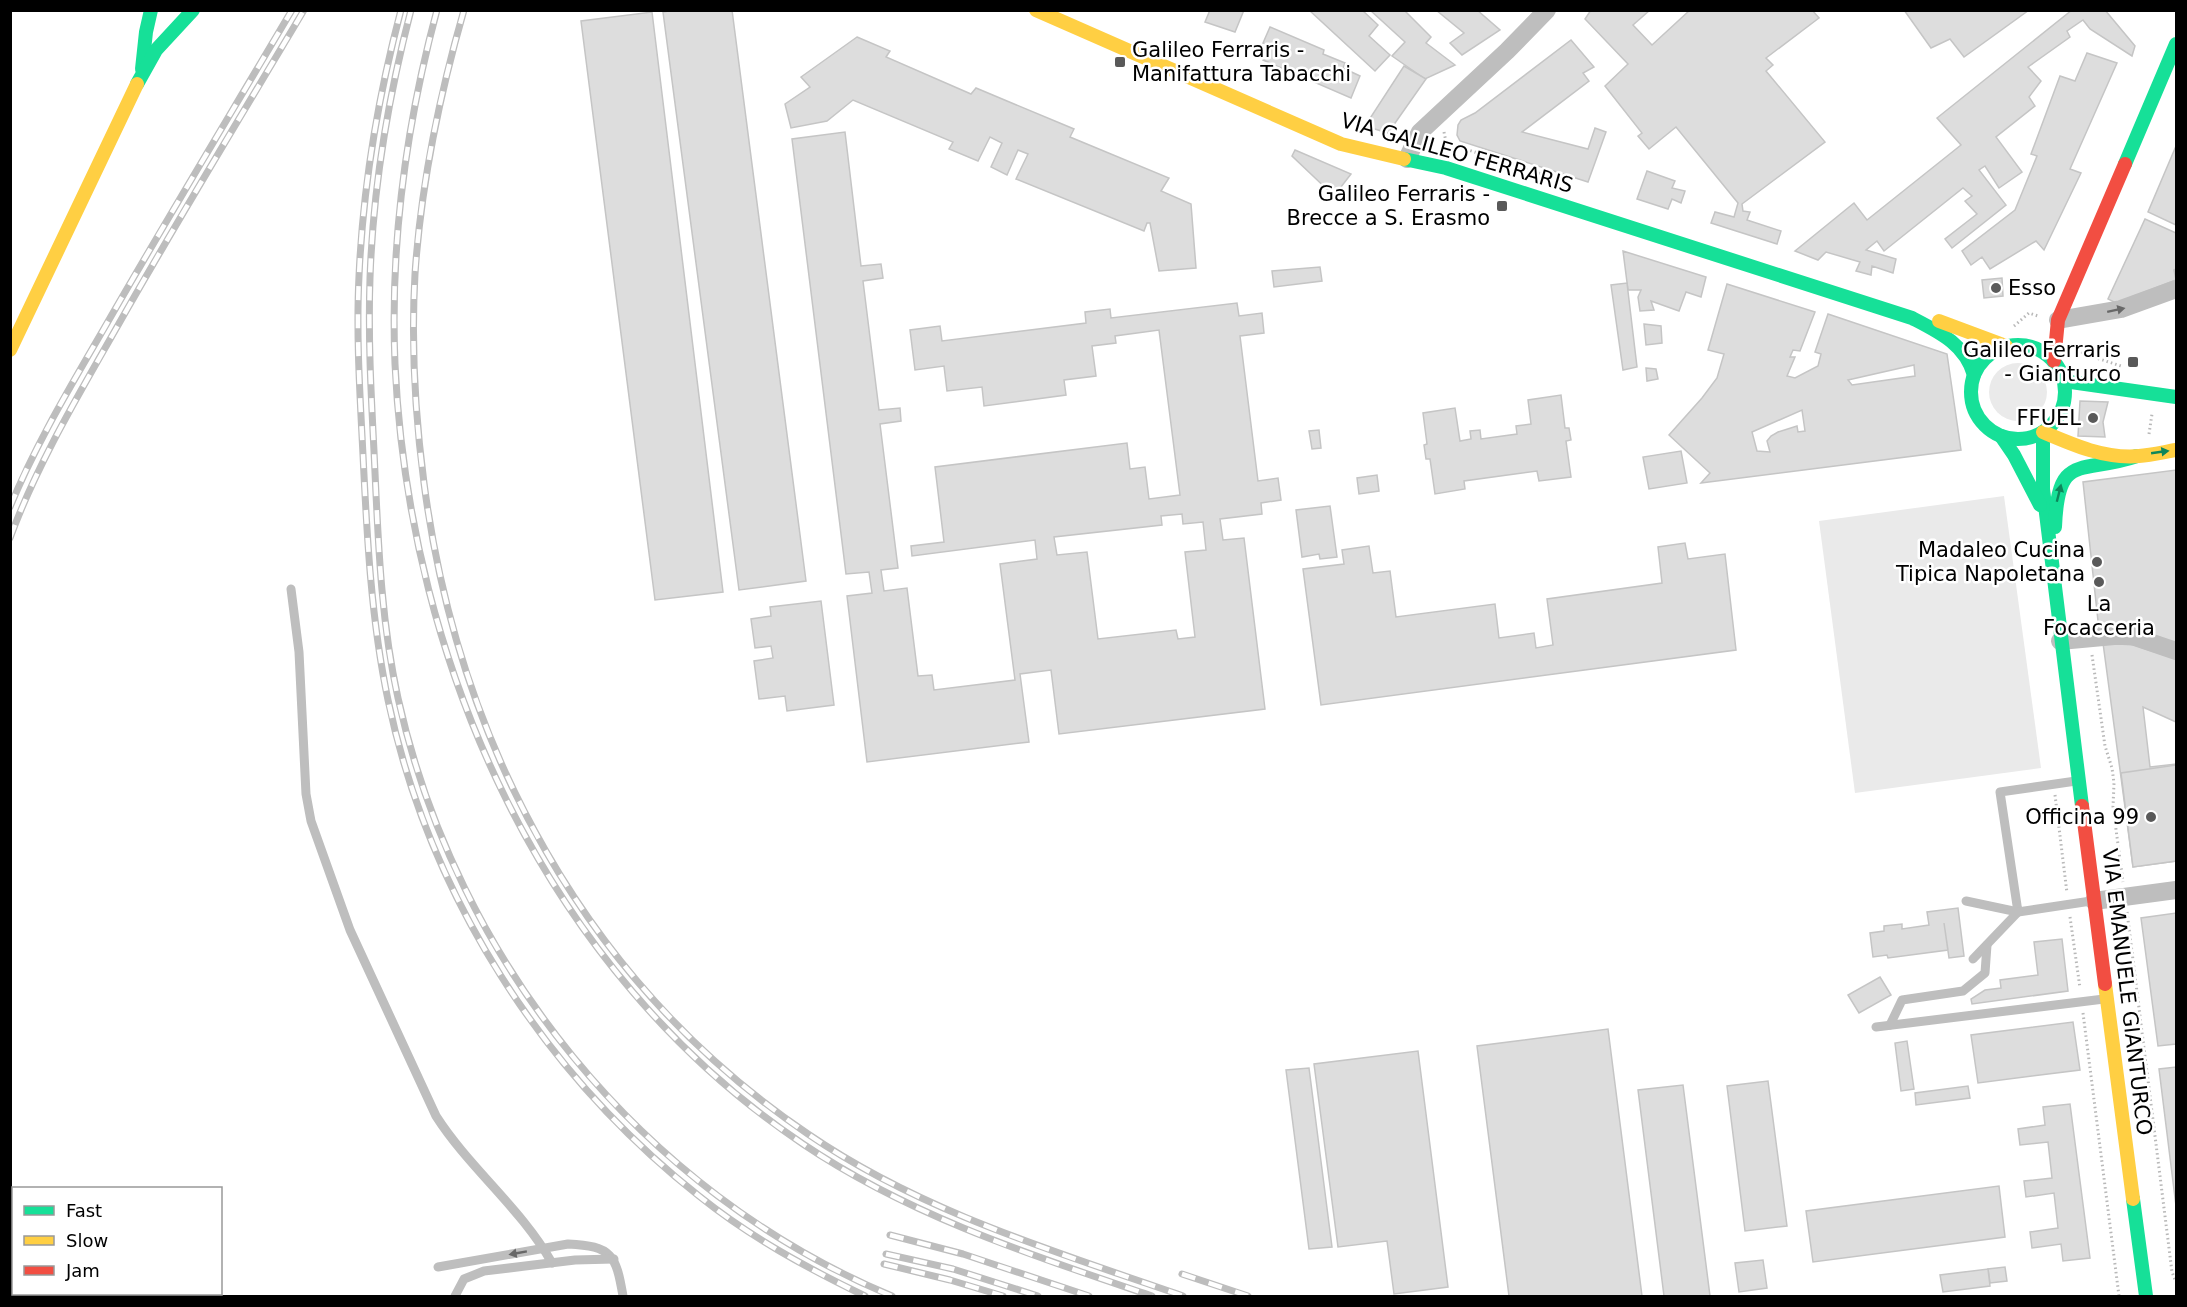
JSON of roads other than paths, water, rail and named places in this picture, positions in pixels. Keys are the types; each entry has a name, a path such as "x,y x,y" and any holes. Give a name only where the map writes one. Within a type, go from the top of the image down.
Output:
{"main road":[{"path":"142,74 146,32 151,10"},
{"path":"10,350 142,74 156,50 182,17 193,10"},
{"name":"VIA GALILEO FERRARIS","path":"1036,10 1341,144 1372,153 1446,168 1912,318 1947,323 1983,340 2006,346"},
{"path":"156,50 164,20"},
{"path":"2054,361 2043,352 2043,333 2176,44"},
{"name":"VIA GALILEO FERRARIS","path":"1912,318 1962,349 1972,364 1974,375"},
{"path":"2043,333 2064,381 2066,396 2062,410 2054,423 2043,432 2022,439 2001,436 1988,428 1975,411 1971,390 1974,375 1987,357 2006,346 2043,333"},
{"path":"2064,381 2173,398"},
{"path":"2043,432 2073,445 2100,453 2137,456"},
{"name":"VIA EMANUELE GIANTURCO","path":"2043,432 2045,515 2060,641 2146,1296"},
{"name":"VIA EMANUELE GIANTURCO","path":"2001,436 2014,455 2045,515"},
{"path":"2053,572 2058,490 2069,472 2137,456 2176,450"}],"street":[{"path":"1407,159 1420,132 1507,51 1547,10"},
{"path":"2043,333 2176,289"},
{"path":"2060,641 2132,636 2176,651"},
{"path":"2094,901 2176,890"}],"lane":[{"path":"291,590 298,652 306,795 311,821 350,930 436,1116 453,1142 522,1217 552,1263"},
{"path":"2018,912 2000,792 2078,780"},
{"path":"1966,901 2018,912 2094,901"},
{"path":"1973,959 2018,912"},
{"path":"1890,1025 1902,1000 1963,991 1985,973 1987,945"},
{"path":"1876,1027 2107,999"},
{"path":"438,1267 568,1244 586,1245 598,1247 614,1259 623,1296"},
{"path":"455,1296 464,1279 484,1271 614,1259"}],"railway":[{"path":"10,507 31,460 68,392 292,10"},
{"path":"10,538 45,457 73,405 304,10"},
{"path":"401,10 385,76 368,175 359,276 359,365 368,547 377,639 388,700 407,772 432,842 463,910 500,975 543,1036 590,1094 643,1147 718,1211 779,1251 865,1296"},
{"path":"411,10 395,76 378,177 369,300 379,544 387,637 398,698 426,795 464,888 514,975 573,1057 641,1130 718,1196 801,1251 892,1296"},
{"path":"437,10 417,97 402,185 395,274 395,364 406,477 429,589 462,698 508,803 565,901 633,992 712,1073 803,1144 844,1170 886,1192 972,1232 1152,1296"},
{"path":"464,10 432,141 418,240 413,326 418,431 424,483 441,580 467,674 502,765 546,850 598,931 659,1006 729,1074 808,1134 852,1162 943,1208 1038,1246 1183,1296"},
{"path":"890,1235 963,1254 1089,1296"},
{"path":"886,1254 953,1269 1038,1296"},
{"path":"884,1264 1003,1296"},
{"path":"1182,1274 1248,1296"}],"place":[{"name":"Galileo Ferraris - Manifattura Tabacchi","path":"1120,62"},
{"name":"Galileo Ferraris - Brecce a S. Erasmo","path":"1502,206"},
{"name":"Esso","path":"1996,288"},
{"name":"Galileo Ferraris - Gianturco","path":"2133,362"},
{"name":"FFUEL","path":"2093,418"},
{"name":"Madaleo Cucina Tipica Napoletana","path":"2097,562"},
{"name":"La Focacceria","path":"2099,582"},
{"name":"Officina 99","path":"2151,817"}]}
